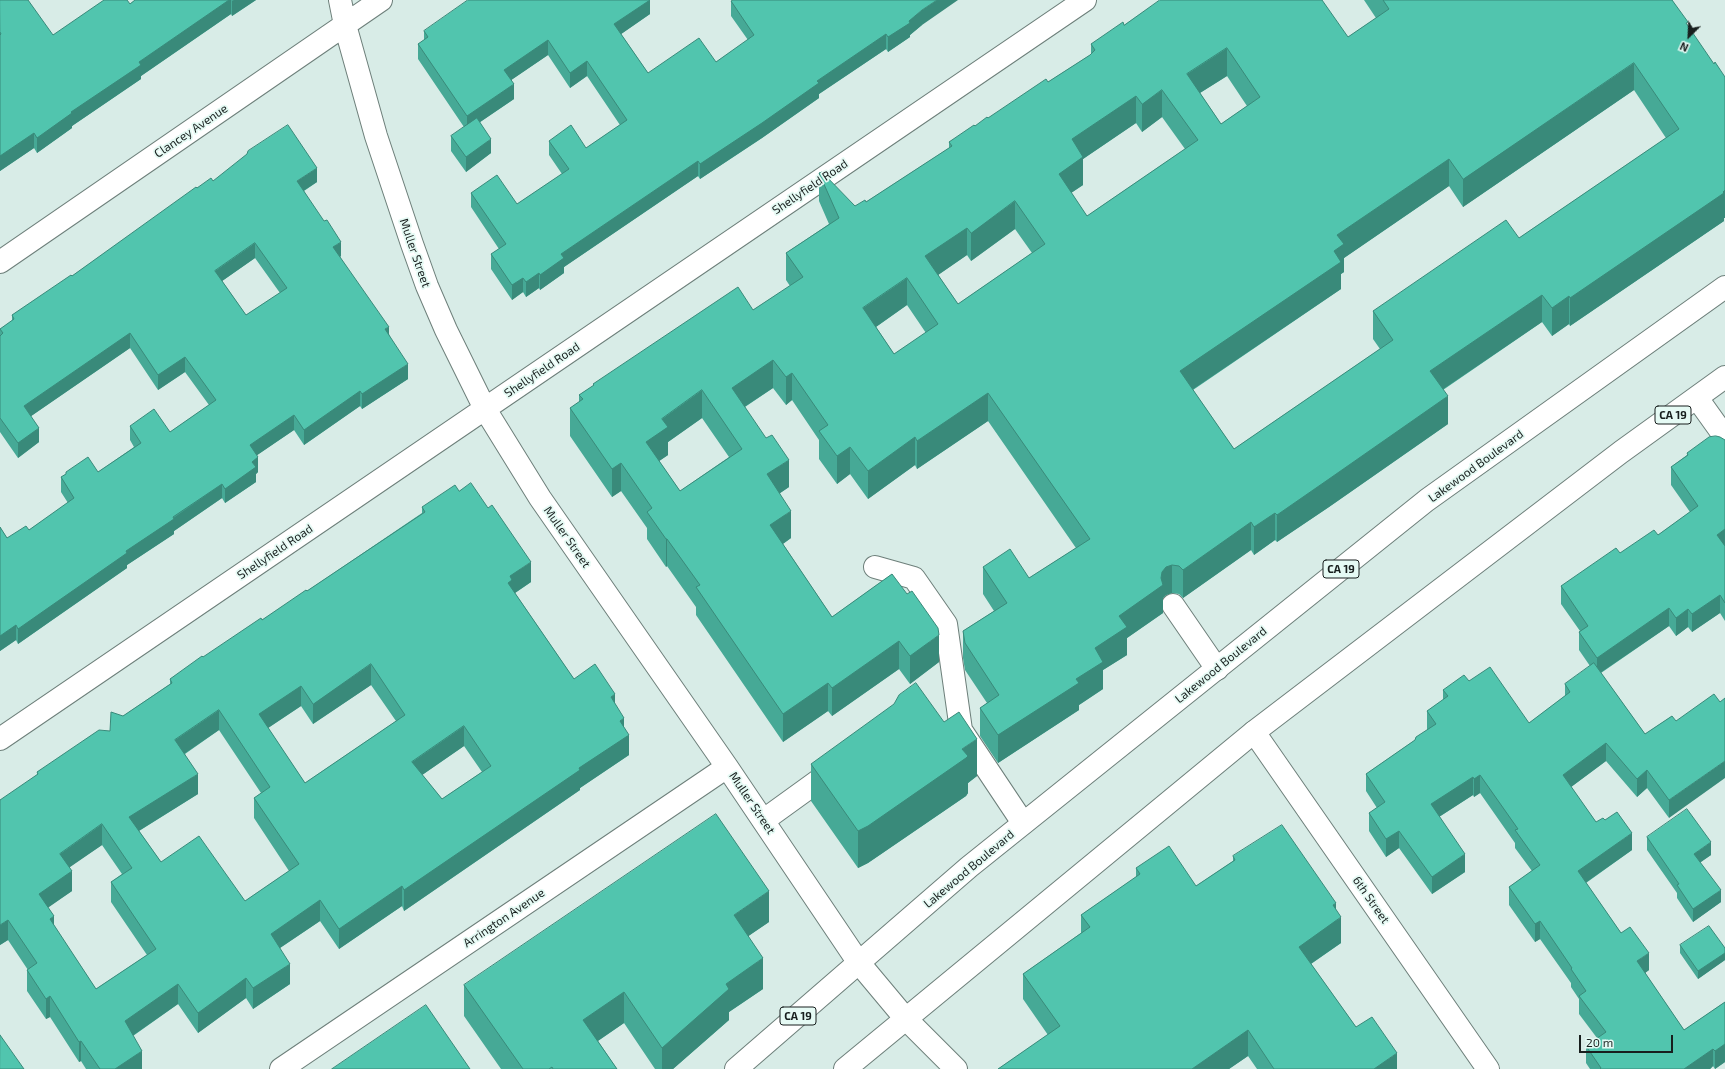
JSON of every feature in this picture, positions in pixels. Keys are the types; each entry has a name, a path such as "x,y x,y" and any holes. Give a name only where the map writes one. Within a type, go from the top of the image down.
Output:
{"street":[{"name":"Muller Street","path":"340,0 345,25 376,136 427,286 446,330 485,409 540,498 764,820 859,963 905,1018 956,1069"},
{"name":"Clancey Avenue","path":"0,262 381,0"},
{"name":"Shellyfield Road","path":"0,739 1085,0"},
{"name":"Lakewood Boulevard","path":"736,1069 969,867 1427,500 1725,286"},
{"name":"CA 19","path":"844,1069 1254,732 1621,452 1725,377"},
{"path":"1697,398 1725,437"},
{"path":"875,567 914,578 946,624 961,730 1024,823"},
{"path":"1173,606 1217,668"},
{"name":"6th Street","path":"1254,732 1488,1069"},
{"path":"764,820 855,755"},
{"name":"Arrington Avenue","path":"281,1069 727,767"}],"building":[{"path":"0,0 28,0 53,35 104,0 127,0 130,4 135,0 229,0 139,62 141,65 71,112 72,113 37,138 34,133 0,156"},
{"path":"468,0 650,0 614,24 648,73 699,38 716,62 754,35 731,1 733,0 937,0 909,21 910,23 888,37 886,34 817,81 819,83 762,123 700,164 698,161 561,254 564,258 540,275 539,273 526,282 523,278 512,285 491,254 506,244 471,193 497,175 517,204 569,169 549,141 571,125 586,148 627,120 587,61 570,73 548,40 504,70 514,84 467,116 418,44 428,37 424,31"},
{"path":"1160,0 1322,0 1348,37 1389,9 1383,0 1672,0 1688,22 1686,23 1714,64 1715,62 1725,77 1725,190 1723,192 1724,193 1570,298 1569,296 1552,308 1542,295 1430,371 1448,396 1277,515 1275,513 1254,527 1251,522 1183,570 1179,566 1172,565 1166,567 1162,572 1161,578 1163,585 1119,616 1127,627 1095,648 1103,662 1076,679 1079,683 998,735 980,708 999,695 965,643 963,631 1007,603 983,567 1010,549 1029,578 1090,539 988,393 917,441 915,437 868,471 850,447 837,456 819,431 828,425 792,373 786,377 773,360 732,388 766,438 772,435 789,460 767,474 791,511 770,525 832,617 892,574 907,594 912,591 938,628 939,635 910,656 899,641 832,688 828,683 783,714 696,587 700,585 647,512 652,508 621,463 612,469 570,408 583,399 579,395 594,385 593,384 738,287 753,310 803,277 786,253 839,218 819,173 822,172 855,206 865,200 866,202 952,146 949,142 974,125 975,126 987,117 988,118 1046,79 1048,82 1090,55 1095,50 1091,44 1123,22 1124,25","holes":["1227,48 1260,97 1221,124 1187,74","1634,63 1679,129 1519,238 1506,220 1373,311 1393,340 1234,449 1180,371 1341,262 1334,251 1344,244 1337,235 1449,159 1463,179","1162,90 1198,140 1087,216 1059,174 1083,157 1072,139 1136,96 1142,104","1015,201 1045,244 958,304 925,256 967,228 971,233","907,278 938,324 894,354 863,308","702,390 742,449 680,491 646,442 668,427 662,419"]},
{"path":"477,118 491,139 466,157 451,136"},
{"path":"288,125 317,168 297,181 324,221 327,220 341,242 333,247 389,327 385,329 408,364 362,394 360,391 304,430 294,415 250,445 258,457 252,462 256,467 225,489 222,484 173,517 174,519 126,551 127,553 18,629 16,625 0,636 0,527 7,538 26,526 29,530 74,498 61,477 88,457 98,472 141,443 130,426 154,409 170,432 216,400 185,357 158,375 130,333 24,406 39,428 18,443 0,418 0,336 3,333 0,329 14,319 12,315 71,275 72,276 196,187 197,188 211,178 213,181 247,154 248,151","holes":["255,243 287,288 246,315 215,271"]},
{"path":"1716,436 1725,440 1725,529 1717,535 1725,546 1725,603 1720,595 1692,614 1688,609 1676,618 1669,608 1597,658 1579,632 1588,626 1561,586 1616,548 1620,553 1654,530 1658,535 1698,506 1671,467 1709,437"},
{"path":"471,483 488,508 492,505 531,562 510,576 512,580 508,583 574,679 595,664 615,694 611,697 624,718 620,721 629,735 404,890 402,886 339,929 320,900 271,934 290,964 253,988 246,978 198,1013 178,984 125,1021 142,1051 115,1069 100,1069 81,1041 79,1042 50,996 46,999 27,970 37,963 8,920 0,925 0,800 38,774 37,772 99,730 110,731 111,712 123,716 172,683 170,679 202,656 203,657 261,618 262,620 306,590 307,591 425,512 422,507 455,485 459,491","holes":["371,664 405,715 305,783 259,714 301,686 313,704","219,710 270,787 254,798 299,864 245,901 199,836 161,862 129,817 198,774 175,740","464,726 491,766 442,799 412,762","102,824 132,868 111,882 156,949 96,989 50,919 54,916 39,894 72,871 60,854"]},
{"path":"1594,663 1645,734 1672,716 1676,721 1714,694 1720,702 1725,698 1725,761 1669,800 1647,770 1637,779 1606,743 1563,775 1596,822 1603,818 1605,820 1617,812 1632,833 1578,871 1621,933 1630,927 1649,953 1637,961 1684,1030 1725,1002 1725,1044 1715,1051 1713,1049 1684,1069 1600,1069 1601,1068 1586,1046 1606,1032 1579,996 1586,991 1540,921 1535,924 1509,887 1540,865 1515,830 1518,829 1480,775 1474,779 1473,777 1431,804 1465,854 1432,877 1399,831 1386,839 1369,813 1385,802 1366,774 1436,724 1427,711 1448,696 1443,690 1464,675 1469,681 1490,667 1529,723 1570,692 1565,684"},
{"path":"916,683 944,722 959,712 977,739 962,749 968,756 966,758 868,826 858,831 811,764 894,704 899,695"},
{"path":"1687,809 1711,842 1694,854 1721,890 1693,909 1677,885 1679,884 1647,837"},
{"path":"716,814 769,891 734,915 763,958 726,984 729,989 662,1048 624,992 583,1020 617,1069 553,1069 552,1067 549,1069 523,1069 464,985"},
{"path":"1282,825 1336,903 1333,905 1341,917 1299,947 1356,1027 1372,1017 1397,1053 1374,1069 1274,1069 1248,1030 1192,1069 998,1069 1060,1026 1023,974 1090,927 1081,915 1140,874 1136,868 1169,846 1196,886 1235,860 1233,856"},
{"path":"1709,926 1725,948 1725,953 1698,971 1680,945"},
{"path":"426,1005 470,1069 332,1069"},
{"path":"0,1035 24,1069 0,1069"}]}
